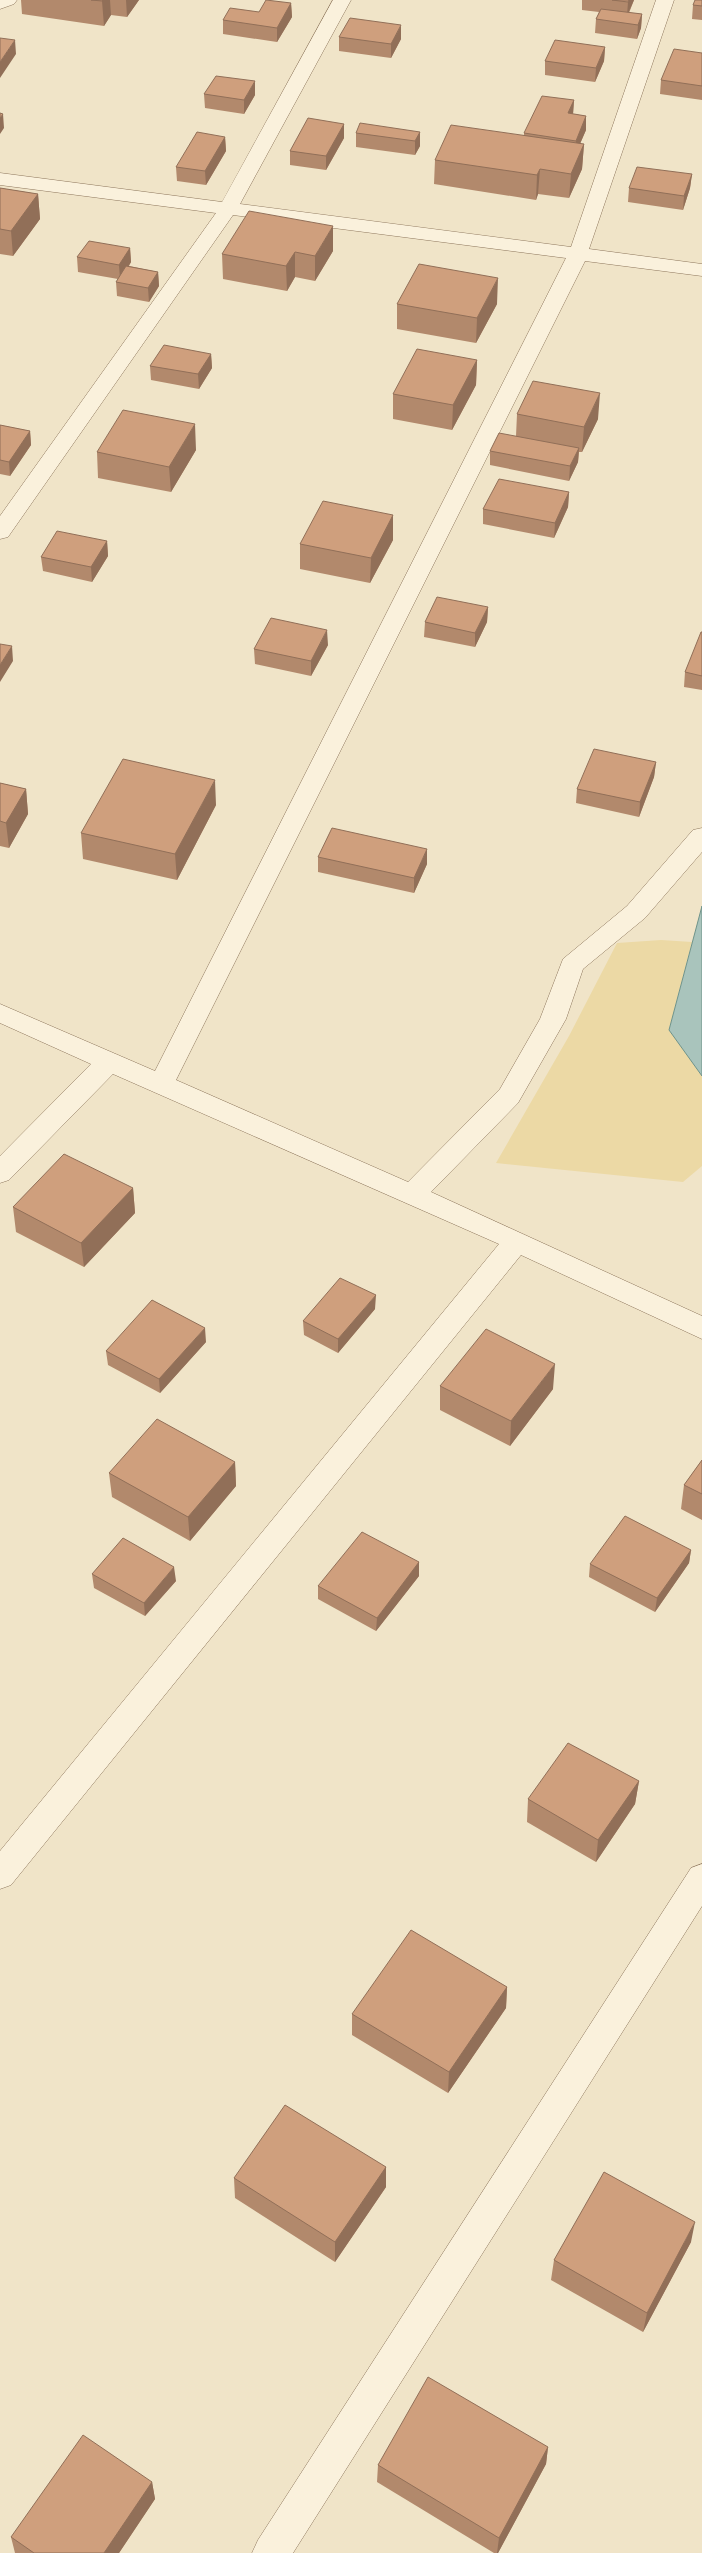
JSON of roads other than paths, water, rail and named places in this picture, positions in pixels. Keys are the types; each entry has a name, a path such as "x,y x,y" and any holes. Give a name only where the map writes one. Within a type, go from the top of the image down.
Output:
{"street":[{"path":"0,4 8,0"},
{"path":"0,532 228,208 342,0"},
{"path":"161,1084 578,254 665,0"},
{"path":"0,179 702,270"},
{"path":"411,1195 509,1096 553,1019 572,965 636,912 702,836"},
{"path":"0,1012 516,1242 702,1328"},
{"path":"0,1173 110,1061"},
{"path":"0,1875 516,1242"},
{"path":"271,2553 702,1878"}],"water":[{"path":"702,906 702,1076 669,1030"}]}
